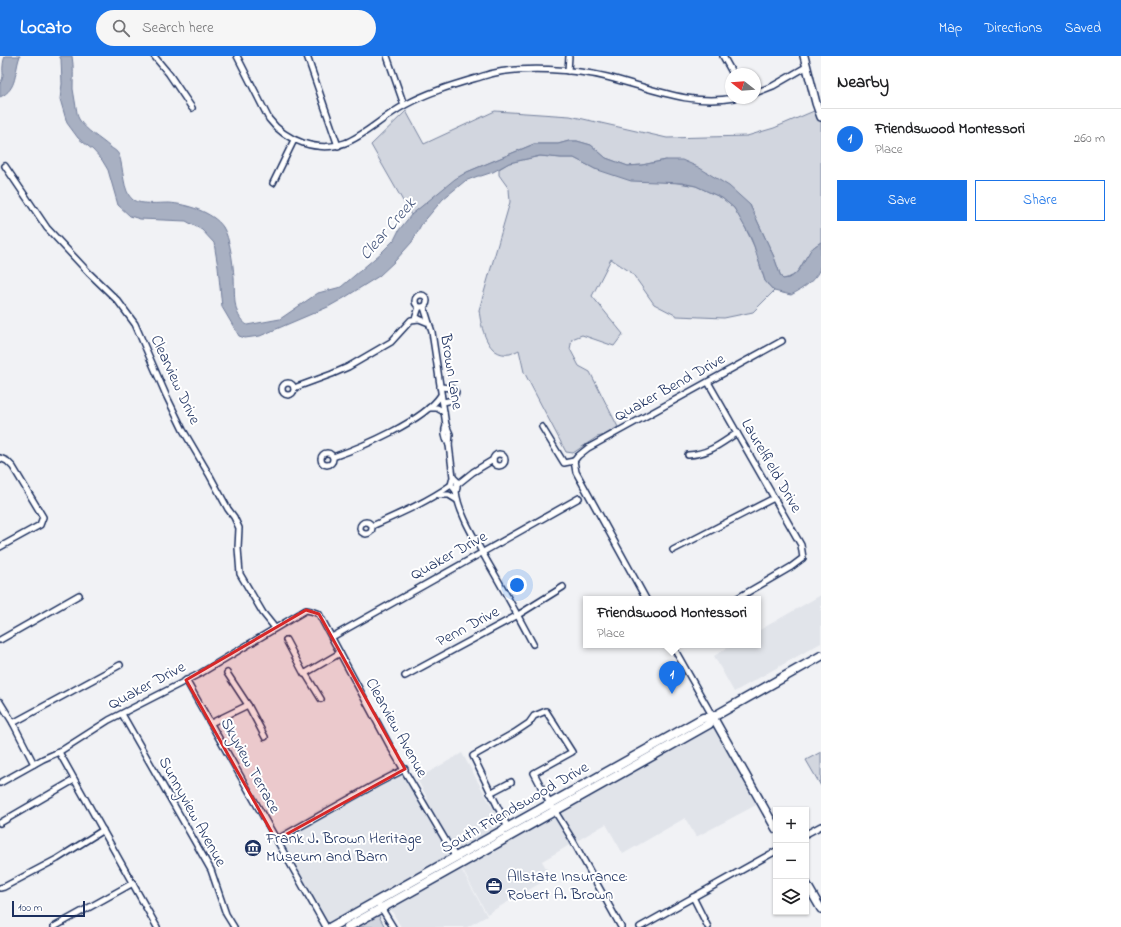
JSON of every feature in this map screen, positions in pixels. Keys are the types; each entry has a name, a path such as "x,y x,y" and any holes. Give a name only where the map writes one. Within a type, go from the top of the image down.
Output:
{"main road":[{"name":"South Friendswood Drive","path":"458,861 508,828 703,718 713,717 821,656"},
{"name":"South Friendswood Drive","path":"331,927 379,905 458,861 556,811 709,724 713,717"},
{"name":"South Friendswood Drive","path":"348,927 379,905"}],"street":[{"path":"154,56 169,74 192,108"},
{"path":"237,56 269,119 276,128 294,140 312,146 338,146 347,143 360,136 404,105 440,88 493,74 529,70 568,71 606,77 688,99 706,101 725,99"},
{"path":"308,56 338,146"},
{"path":"387,56 404,105"},
{"path":"568,71 569,56"},
{"path":"724,56 730,68"},
{"path":"804,56 821,117"},
{"path":"761,91 773,86 806,67"},
{"path":"273,183 294,140"},
{"name":"Clearview Drive","path":"5,166 48,228 89,274 118,301 135,324 180,423 239,528 238,548 240,574 263,613 275,628"},
{"name":"Brown Lane","path":"429,323 415,319 422,307 429,323 432,332 446,425 450,434 449,445 453,477 451,485"},
{"path":"294,388 348,367 391,342 411,320 415,319"},
{"name":"Quaker Bend Drive","path":"574,461 588,448 782,341"},
{"name":"Laurelfield Drive","path":"708,382 801,545 803,558 791,567 741,596"},
{"path":"440,387 452,388 456,392 453,400 443,402"},
{"path":"333,457 352,450 411,421 436,403 442,395"},
{"path":"429,408 437,408 444,412"},
{"path":"542,427 564,463 574,461 576,472 644,596"},
{"path":"688,455 700,454 714,448 737,433"},
{"path":"0,458 7,461 13,467 43,518 40,525 0,547"},
{"path":"493,460 473,472 458,484 456,491 457,500 482,552 518,615 532,644"},
{"name":"Brown Lane","path":"453,477 458,484"},
{"path":"372,526 438,495 451,485 456,491"},
{"path":"438,495 449,495 457,500"},
{"name":"Quaker Drive","path":"332,637 579,498"},
{"path":"673,550 774,498"},
{"name":"Penn Drive","path":"405,676 518,615 563,587"},
{"path":"0,640 78,594"},
{"name":"Quaker Drive","path":"0,784 34,764 59,752 122,714 186,680 306,610"},
{"name":"Clearview Avenue","path":"306,610 319,614 391,748 405,769 458,861"},
{"path":"286,640 304,674 305,673 321,699"},
{"path":"674,648 773,824"},
{"path":"305,673 340,653"},
{"path":"13,723 120,665"},
{"path":"228,673 248,705 264,737"},
{"name":"Skyview Terrace","path":"186,680 326,927"},
{"path":"0,702 13,723 34,764"},
{"path":"211,724 248,705"},
{"path":"508,828 472,756 514,733 528,723 534,716 546,711 572,752 534,773 621,927"},
{"name":"Sunnyview Avenue","path":"122,714 211,870 226,914 234,927"},
{"path":"59,752 157,927"},
{"path":"276,840 362,791 405,769"},
{"path":"0,823 74,780"},
{"path":"490,793 511,782"},
{"path":"809,832 821,826"},
{"path":"0,888 57,859 103,830"},
{"path":"640,927 773,853"},
{"path":"54,927 133,883"},
{"path":"809,888 821,909"},
{"path":"693,897 708,927"},
{"path":"379,905 393,927"}],"highlighted area":[{"path":"306,610 319,614 405,769 276,840 186,680"}],"shaded area":[{"path":"821,108 821,242 811,250 793,276 783,279 750,205 666,160 628,166 606,158 591,145 577,141 569,141 558,144 534,144 467,172 411,215 371,145 406,111 424,144 495,111 570,116 667,138 747,136 774,128"},
{"path":"540,156 574,158 595,169 696,186 722,198 734,208 743,223 754,246 765,281 774,291 753,312 724,318 677,316 654,304 632,273 611,259 592,296 623,334 614,346 582,335 572,339 570,349 579,366 590,372 618,427 605,435 597,437 573,453 566,452 524,372 519,350 510,354 502,354 491,346 481,325 479,310 510,202 509,189 499,175 499,169 509,163"},
{"path":"821,595 821,643 734,692 714,656 727,648 761,648 761,629"},
{"path":"711,726 716,729 758,804 696,837 685,818 623,854 606,824 542,861 551,877 487,914 462,869 492,850"},
{"path":"821,752 821,786 806,760"},
{"path":"462,753 503,827 328,925 276,833 399,766 421,804 428,799 417,779"},
{"path":"461,869 487,916 467,927 401,927 390,908"},
{"path":"377,913 385,927 354,927"}],"water":[{"path":"5,56 20,56 13,85 6,94 0,97 0,83 3,77 3,64"},
{"path":"59,56 72,56 73,89 78,118 89,131 115,150 119,155 125,185 129,196 136,202 141,203 169,203 191,207 213,217 223,227 228,237 232,258 235,303 239,316 247,325 280,319 318,293 341,287 394,240 399,230 411,215 455,179 467,172 534,144 558,144 569,141 577,141 591,145 606,158 628,166 666,160 682,160 698,167 729,186 750,205 783,279 793,276 799,270 811,250 821,242 820,269 814,279 791,295 774,291 765,281 750,236 734,208 722,198 696,186 682,183 631,181 595,169 574,158 540,156 509,163 493,172 465,181 443,199 421,225 412,242 379,276 328,307 260,336 245,338 239,336 222,307 214,243 202,230 186,221 140,219 130,216 118,205 108,170 102,160 93,150 78,138 67,123 60,99 62,84 61,59"}],"place":[{"name":"Friendswood Montessori","path":"672,694"},
{"name":"Frank J. Brown Heritage Museum and Barn","path":"253,848"},
{"name":"Allstate Insurance: Robert A. Brown","path":"494,886"}],"water label":[{"name":"Clear Creek","path":"388,229"}]}
